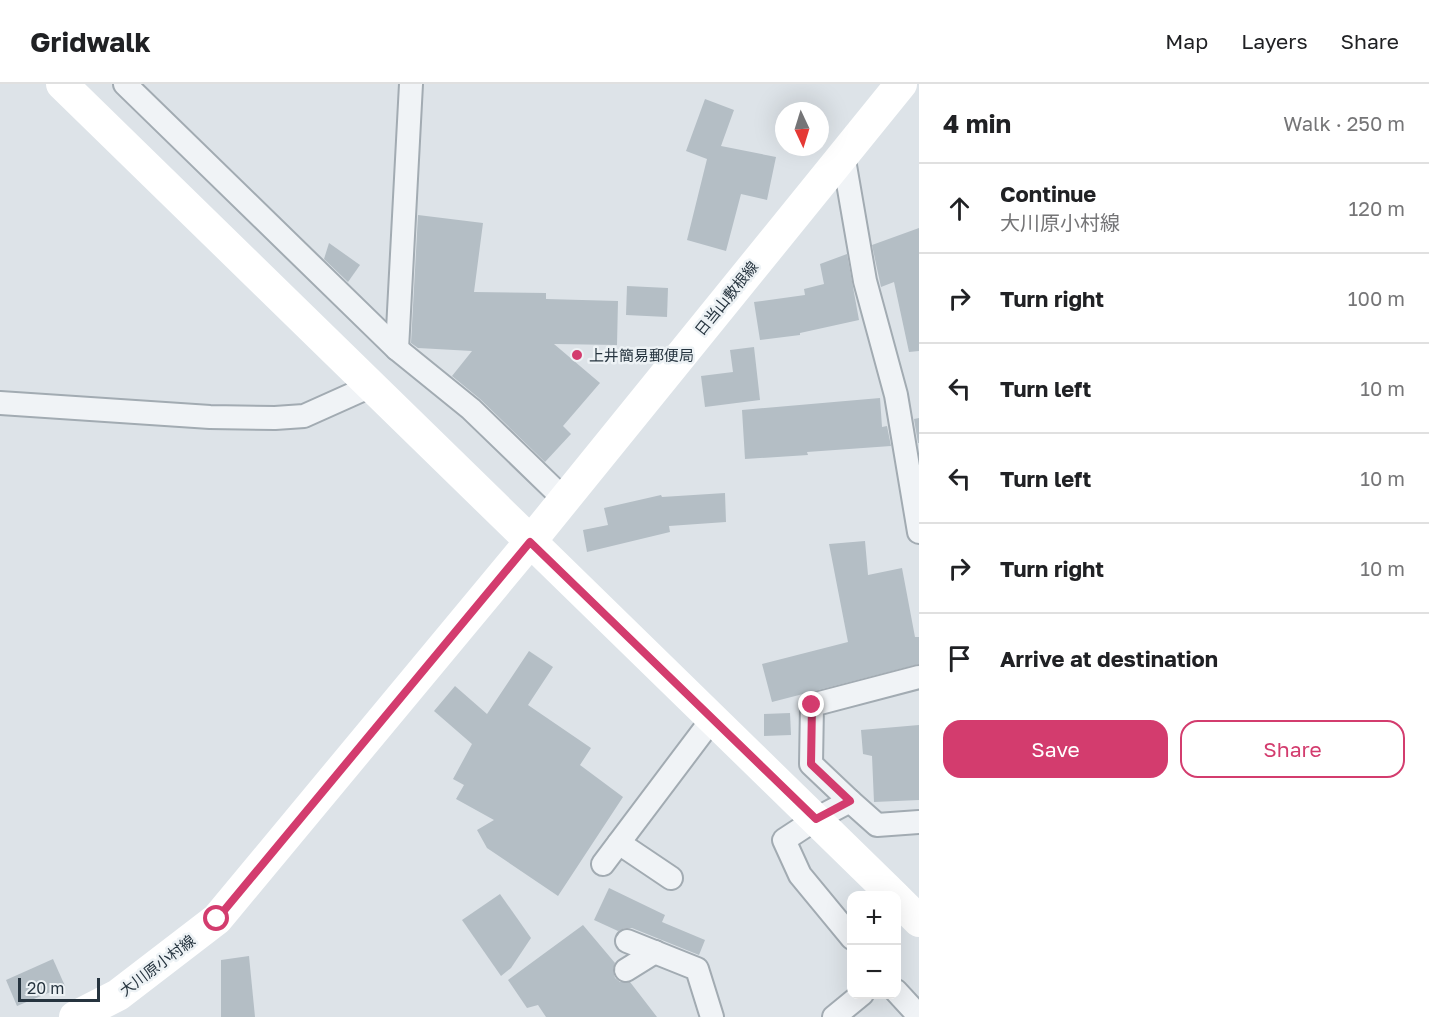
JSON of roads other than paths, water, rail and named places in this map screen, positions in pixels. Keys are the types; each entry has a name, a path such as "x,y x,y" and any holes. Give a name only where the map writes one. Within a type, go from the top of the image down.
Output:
{"main road":[{"path":"62,84 889,891"},
{"name":"日当山敷根線","path":"530,542 901,84"},
{"name":"大川原小村線","path":"75,1017 118,994 150,972 217,919 530,542"},
{"path":"901,903 919,921"}],"street":[{"path":"125,84 397,350 471,409 564,499"},
{"path":"397,350 411,84"},
{"path":"843,154 865,281 896,395 919,532"},
{"path":"0,404 210,417 275,418 304,416 371,386"},
{"path":"919,677 812,705 811,764 877,825 919,822"},
{"path":"603,864 713,718"},
{"path":"847,932 800,875 784,840 816,819 850,801"},
{"path":"619,843 672,878"},
{"path":"627,941 697,969 712,1017"},
{"path":"626,970 655,952"},
{"path":"901,996 919,1016"},
{"path":"834,1017 856,999"}],"place":[{"name":"上井簡易郵便局","path":"577,355"}]}
